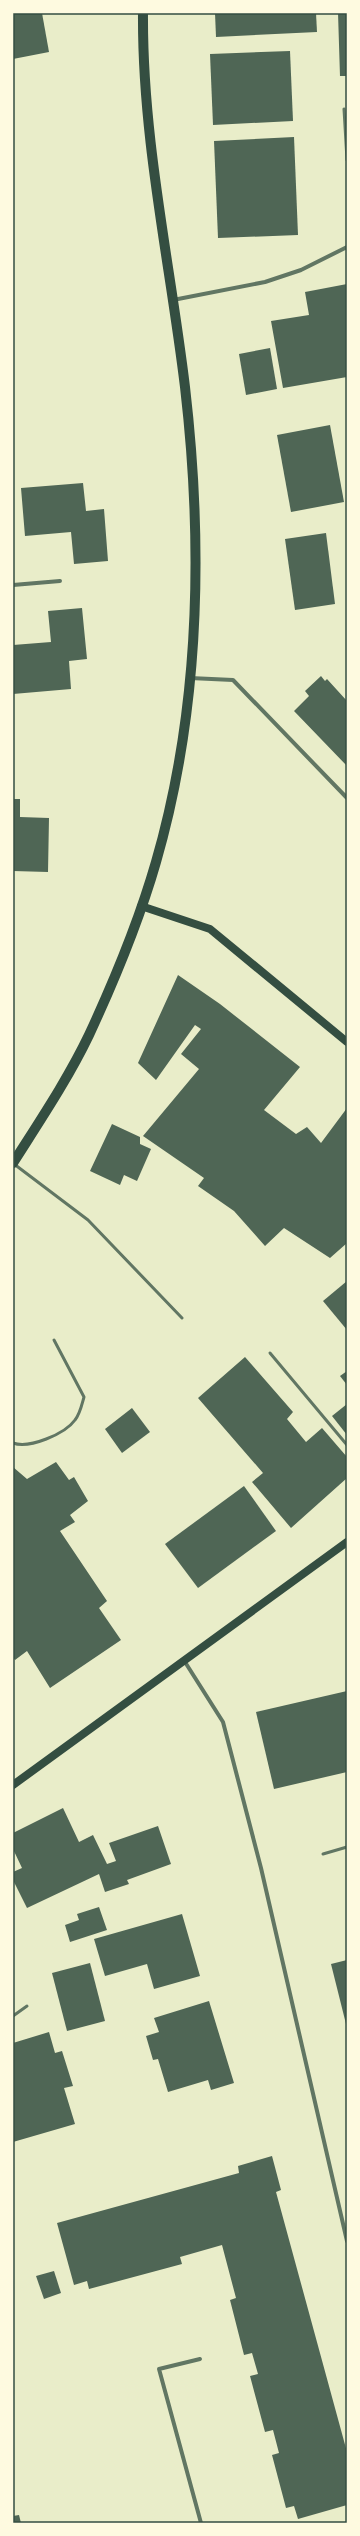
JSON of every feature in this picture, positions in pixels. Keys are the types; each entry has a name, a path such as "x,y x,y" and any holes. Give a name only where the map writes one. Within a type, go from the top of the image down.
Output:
{"main road":[{"path":"13,1163 88,1036 117,969 141,906 156,862 166,820 184,726 190,678 194,597 192,463 185,388 143,84 143,13"},
{"path":"141,906 210,929 347,1042"},
{"path":"13,1785 185,1662 347,1542"}],"street":[{"path":"172,300 265,282 301,270 347,246"},
{"path":"13,585 60,581"},
{"path":"190,678 233,680 347,798"},
{"path":"185,1662 223,1722 261,1868 347,2241"},
{"path":"200,2359 159,2369 201,2523"}],"lane":[{"path":"344,109 347,160"},
{"path":"13,1163 88,1220 182,1318"},
{"path":"13,1443 20,1446 53,1438 75,1420 84,1396 54,1340"},
{"path":"270,1353 347,1445"},
{"path":"323,1854 347,1847"},
{"path":"13,2016 27,2006"}],"building":[{"path":"13,13 42,13 49,52 13,59"},
{"path":"215,13 316,13 317,32 216,37"},
{"path":"338,13 347,13 347,76 340,76"},
{"path":"290,51 293,121 213,125 210,54"},
{"path":"294,137 298,235 218,238 214,141"},
{"path":"347,284 347,377 283,388 271,321 309,315 305,292"},
{"path":"270,348 277,389 246,395 239,354"},
{"path":"330,425 344,502 291,512 277,435"},
{"path":"83,483 86,511 104,509 108,561 74,564 71,532 25,536 21,488"},
{"path":"326,533 335,604 295,610 285,539"},
{"path":"82,608 87,659 69,661 71,689 13,694 13,645 51,642 48,611"},
{"path":"321,676 325,681 327,679 347,701 347,766 294,711 309,696 305,691"},
{"path":"13,799 20,799 20,817 49,818 48,872 13,871"},
{"path":"178,975 220,1004 300,1067 264,1110 296,1134 307,1127 321,1143 347,1108 347,1243 330,1258 284,1228 265,1246 234,1211 198,1186 204,1178 143,1136 199,1069 181,1054 201,1029 195,1025 156,1080 138,1063"},
{"path":"112,1124 140,1137 140,1144 151,1149 137,1181 124,1175 120,1185 90,1171"},
{"path":"347,1281 347,1330 323,1301"},
{"path":"245,1357 293,1412 287,1419 306,1442 322,1428 347,1457 347,1478 291,1528 252,1482 263,1473 198,1398"},
{"path":"347,1371 347,1385 340,1376"},
{"path":"347,1404 347,1435 332,1416"},
{"path":"132,1408 150,1432 122,1453 105,1429"},
{"path":"56,1462 69,1480 74,1477 88,1501 70,1515 75,1522 60,1531 107,1601 99,1608 121,1640 50,1688 27,1651 15,1660 13,1657 13,1467 27,1479"},
{"path":"244,1486 276,1531 198,1588 165,1544"},
{"path":"347,1691 347,1772 274,1789 256,1712"},
{"path":"63,1808 79,1842 93,1835 107,1864 116,1861 109,1843 158,1826 171,1864 127,1880 129,1884 105,1892 99,1874 27,1908 13,1880 13,1872 22,1868 13,1849 13,1833"},
{"path":"99,1907 107,1930 70,1942 65,1925 79,1920 77,1914"},
{"path":"182,1914 200,1976 154,1989 147,1964 105,1976 94,1939"},
{"path":"347,1960 347,2024 346,2024 331,1964"},
{"path":"90,1963 105,2021 67,2031 52,1973"},
{"path":"209,2001 234,2083 211,2090 208,2080 168,2092 158,2059 153,2060 146,2036 159,2032 154,2018"},
{"path":"49,2032 55,2053 62,2051 73,2086 64,2088 75,2124 13,2142 13,2043"},
{"path":"272,2156 281,2190 276,2192 347,2452 347,2505 298,2519 294,2506 286,2508 272,2455 279,2453 273,2430 265,2432 250,2376 258,2374 252,2353 244,2355 230,2300 236,2298 222,2245 180,2257 182,2264 89,2289 87,2281 74,2285 57,2223 239,2173 238,2166"},
{"path":"54,2271 61,2293 44,2299 36,2276"},
{"path":"19,2515 21,2523 13,2523 13,2516"}]}
